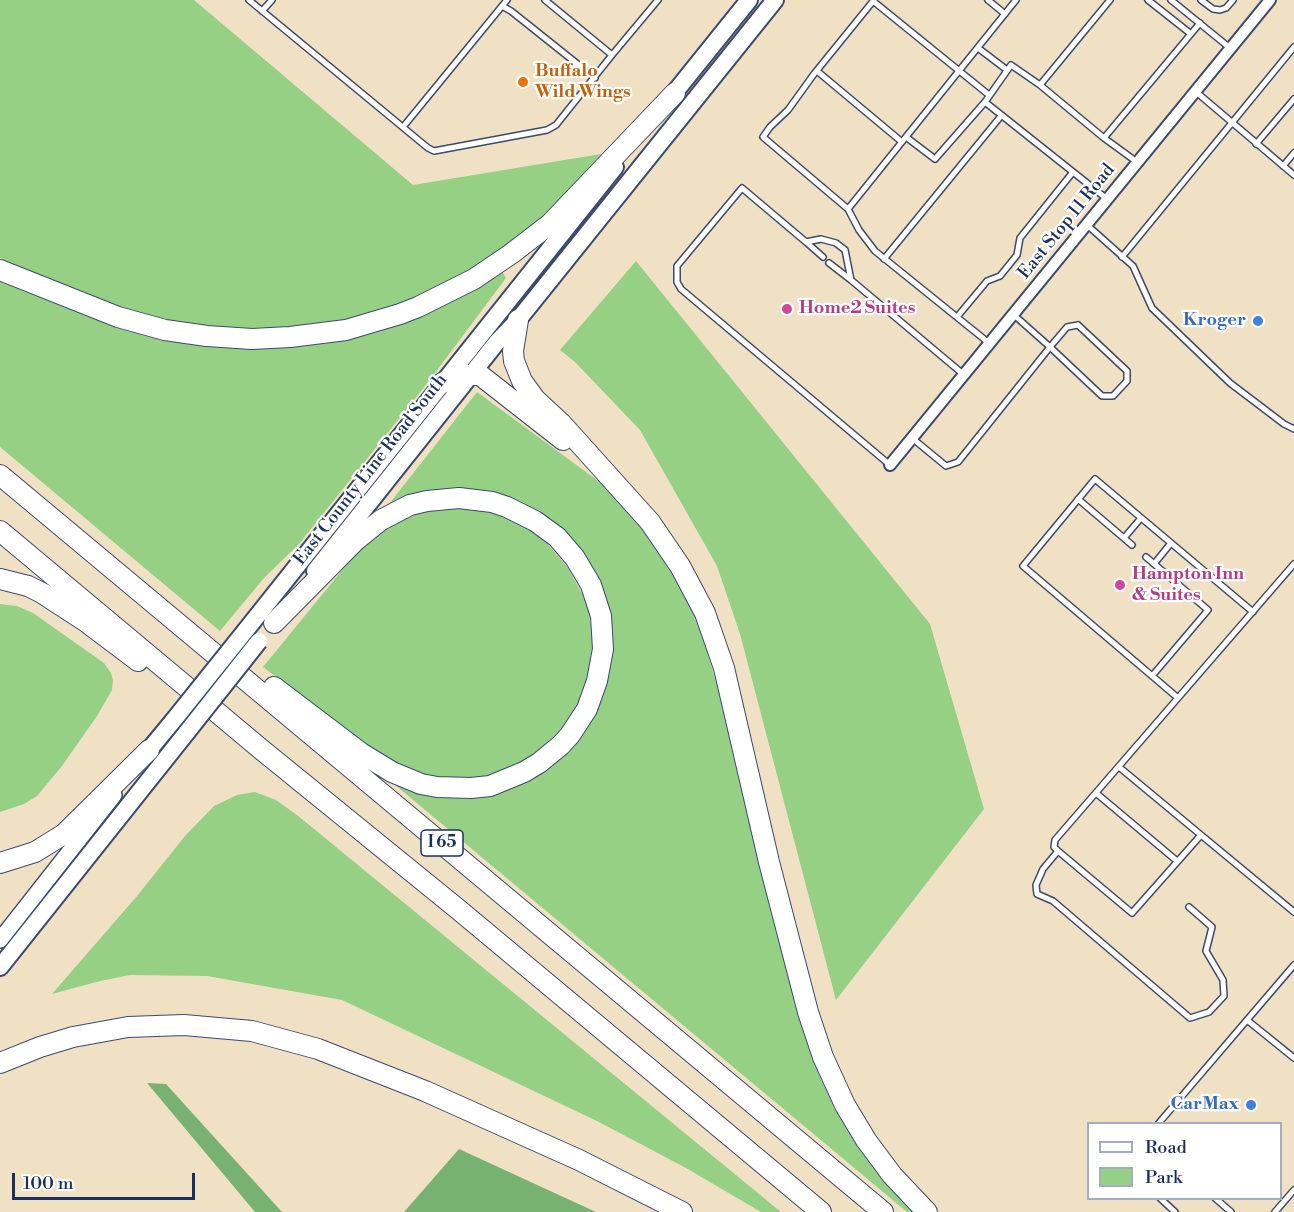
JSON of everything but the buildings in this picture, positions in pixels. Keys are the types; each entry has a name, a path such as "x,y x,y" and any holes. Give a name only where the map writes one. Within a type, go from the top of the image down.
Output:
{"highway":[{"path":"0,270 118,317 165,330 252,339 346,330 428,303 474,279 511,254 558,216 675,93"},
{"path":"518,321 513,351 514,361 522,381 658,533 686,576 705,614 724,668 769,862 808,1012 823,1057 845,1105 866,1140 892,1174 927,1212"},
{"path":"442,383 472,374 480,375 604,470"},
{"name":"I 65","path":"0,475 883,1212"},
{"path":"92,552 361,753 392,772 421,784 455,789 490,786 508,780 539,764 561,745 579,722 592,696 603,650 601,616 591,585 557,537 535,521 507,507 476,499 427,501 394,512 354,541 274,623"},
{"name":"I 65","path":"0,531 821,1212"},
{"path":"0,579 28,586 59,604 262,750"},
{"path":"0,863 35,852 64,834 149,750"},
{"path":"0,1063 73,1037 128,1027 184,1025 252,1031 318,1049 435,1095 579,1160 682,1212"}],"main road":[{"name":"East County Line Road South","path":"0,940 149,750 749,0"},
{"name":"East County Line Road South","path":"0,967 497,342 518,321 776,0"}],"street":[{"name":"East Stop 11 Road","path":"890,465 1270,0"}],"lane":[{"path":"249,0 428,148 435,151 548,130 556,125 658,0"},
{"path":"262,11 272,0"},
{"path":"403,127 507,0"},
{"path":"545,0 612,56"},
{"path":"988,0 1005,14"},
{"path":"848,209 1016,0"},
{"path":"1040,85 1110,0"},
{"path":"1148,0 1191,34"},
{"path":"1171,0 1230,48"},
{"path":"1201,0 1214,9 1220,10 1226,8 1233,0"},
{"path":"989,95 958,72 874,1 763,138 848,209 859,230 875,251 989,343"},
{"path":"502,6 595,78"},
{"path":"1104,138 1200,23"},
{"path":"1122,257 1294,47"},
{"path":"978,48 1007,70"},
{"path":"817,71 904,140 935,159 985,102 1011,65 1040,85 1137,162"},
{"path":"1195,91 1294,175"},
{"path":"1256,144 1294,99"},
{"path":"985,102 1107,199"},
{"path":"884,259 1001,116"},
{"path":"1283,166 1294,153"},
{"path":"957,317 987,280 1000,276 1017,255 1020,238 1073,172"},
{"path":"823,257 742,188 677,266 677,282 681,289 890,465"},
{"path":"1086,224 1133,266 1152,308 1230,383 1294,429"},
{"path":"806,242 821,238 836,243 845,250 851,280"},
{"path":"830,262 963,374"},
{"path":"912,438 946,466 958,462 1050,348 1067,327 1077,325 1127,371 1127,381 1113,396 1102,396 1050,348 1012,314"},
{"path":"1178,698 1023,566 1095,479 1253,612"},
{"path":"1078,499 1132,546"},
{"path":"1124,538 1141,518"},
{"path":"1154,564 1171,543"},
{"path":"1146,557 1208,610 1152,676"},
{"path":"1201,835 1132,913 1054,847 1055,840 1294,564"},
{"path":"1119,767 1294,912"},
{"path":"1096,793 1178,861"},
{"path":"1058,851 1043,869 1036,885 1037,894 1053,901 1190,1018 1209,1012 1224,996 1223,980 1206,951 1212,927 1189,907"},
{"path":"1160,1122 1294,965"},
{"path":"1247,1020 1294,1058"},
{"path":"1275,1212 1294,1190"},
{"path":"1162,1200 1175,1212"},
{"path":"1217,1200 1231,1212"}],"green space":[{"path":"0,0 194,0 413,185 601,154 563,197 533,226 496,255 455,280 402,304 348,320 291,328 247,330 195,325 141,314 80,292 0,258"},
{"path":"636,261 930,624 984,809 836,1000 740,634 717,566 640,430 575,362 560,350"},
{"path":"501,270 506,278 429,381 299,544 264,578 220,631 0,447 0,278 138,332 320,343"},
{"path":"477,392 601,483 626,506 656,544 687,597 703,638 719,692 803,1030 823,1081 847,1124 915,1212 907,1212 394,784 438,795 524,781 607,678 613,639 602,588 578,548 551,519 512,499 468,489 418,492 389,504"},
{"path":"461,508 496,513 540,535 568,568 586,601 593,633 591,669 579,702 562,730 539,753 503,772 464,780 426,776 393,764 263,667 357,552 385,528 421,512"},
{"path":"0,604 17,606 33,613 104,663 113,680 112,690 97,716 62,766 37,796 24,804 0,812"},
{"path":"255,792 276,800 297,815 781,1212 761,1212 686,1168 597,1121 342,1000 207,976 130,975 52,994 137,896 185,836 214,806 237,795"},
{"path":"147,1083 166,1084 282,1212 255,1212"},
{"path":"459,1149 596,1212 404,1212"}],"place":[{"name":"Buffalo Wild Wings","path":"523,82"},
{"name":"Home2 Suites","path":"787,309"},
{"name":"Kroger","path":"1258,321"},
{"name":"Hampton Inn & Suites","path":"1120,585"},
{"name":"CarMax","path":"1251,1105"}]}
